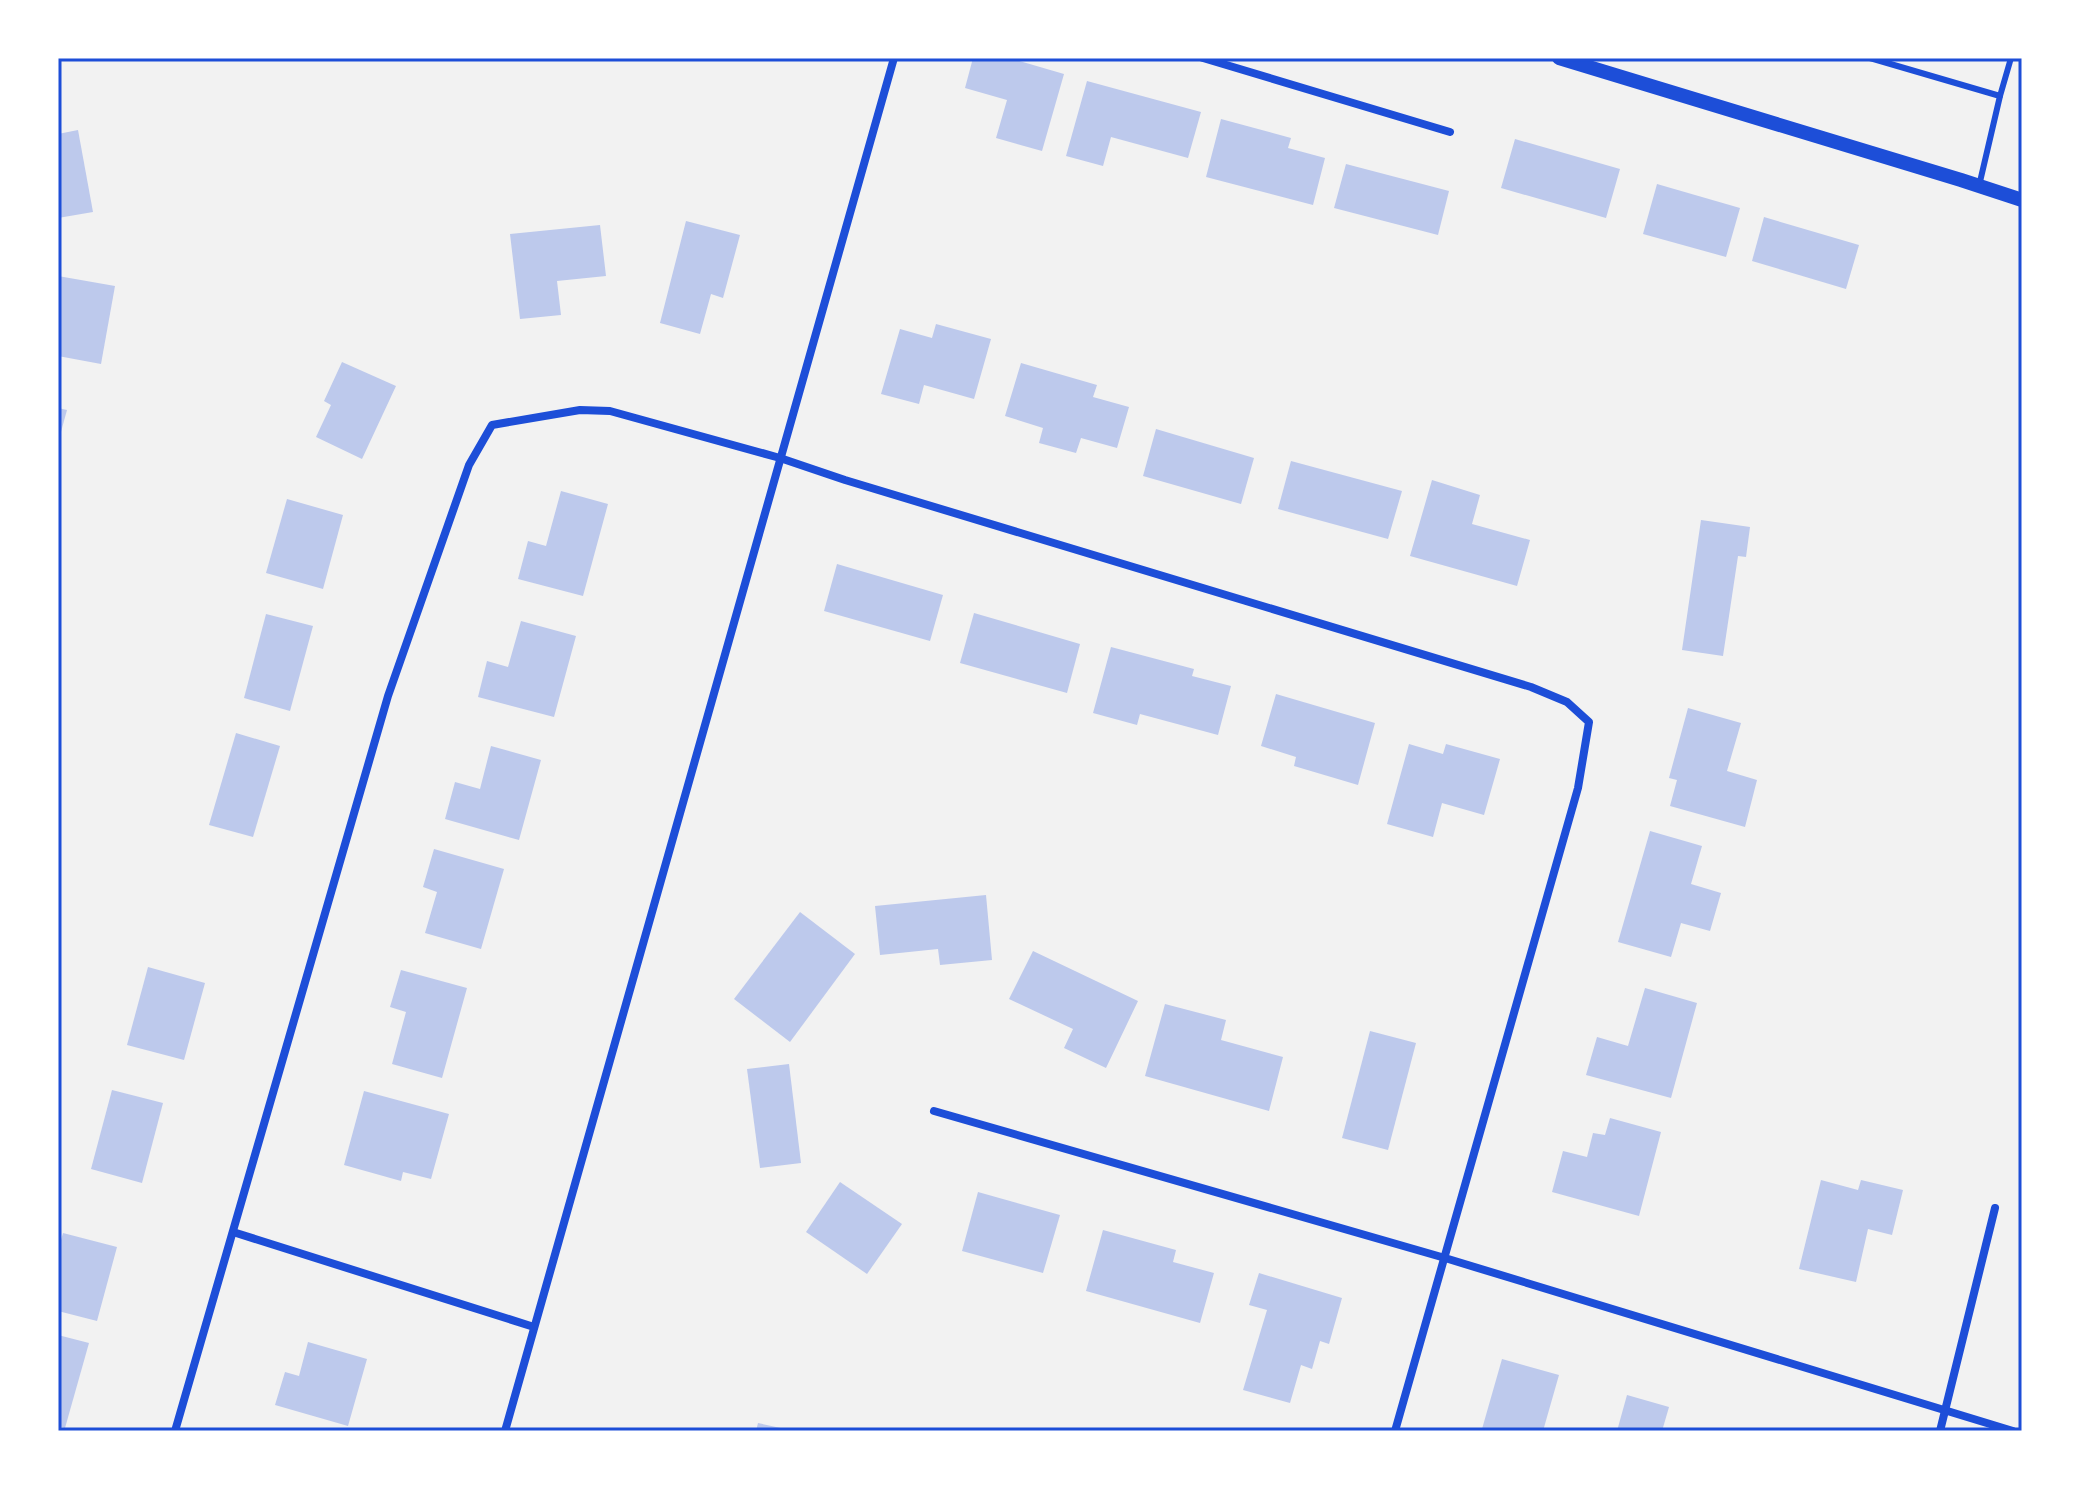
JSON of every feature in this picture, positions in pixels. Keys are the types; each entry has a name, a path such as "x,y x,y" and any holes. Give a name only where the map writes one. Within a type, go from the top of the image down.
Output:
{"street":[{"path":"505,1431 894,58"},
{"path":"1203,58 1450,132"},
{"path":"1559,58 2022,200"},
{"path":"175,1431 388,696 469,465 492,425 580,410 610,411 780,458 1531,687 1567,702 1589,722 1578,788 1395,1431"},
{"path":"934,1111 1445,1258 2013,1431"},
{"path":"1940,1431 1995,1208"},
{"path":"233,1232 534,1327"}],"lane":[{"path":"1870,58 2000,96"},
{"path":"1979,188 2011,58"}],"building":[{"path":"973,58 1009,58 1064,74 1042,151 996,138 1007,100 965,88"},
{"path":"1087,81 1201,112 1188,158 1111,137 1103,166 1066,156"},
{"path":"1221,119 1291,138 1288,148 1325,158 1313,205 1206,177"},
{"path":"78,130 93,212 58,218 58,134"},
{"path":"1515,139 1620,169 1606,218 1501,188"},
{"path":"1346,164 1449,191 1438,235 1334,208"},
{"path":"1657,184 1740,208 1726,257 1643,234"},
{"path":"1764,217 1859,245 1846,289 1752,261"},
{"path":"686,221 740,235 723,298 711,294 700,334 660,323"},
{"path":"600,225 606,276 557,281 561,315 520,319 510,234"},
{"path":"58,276 115,286 101,364 58,356"},
{"path":"936,324 991,339 974,399 924,385 919,404 881,394 900,329 932,338"},
{"path":"342,362 396,386 362,459 316,437 331,405 324,401"},
{"path":"1021,363 1097,385 1093,397 1129,407 1117,448 1081,438 1076,453 1039,443 1043,428 1005,416"},
{"path":"58,408 67,410 59,439 58,439"},
{"path":"1156,429 1254,458 1241,504 1143,476"},
{"path":"1291,461 1402,491 1388,539 1278,509"},
{"path":"1432,480 1480,495 1472,524 1530,540 1517,586 1410,556"},
{"path":"561,491 608,504 583,596 518,579 528,541 546,546"},
{"path":"287,499 343,515 323,589 266,573"},
{"path":"1701,520 1750,527 1746,557 1738,556 1723,656 1682,650"},
{"path":"837,564 943,595 930,641 824,611"},
{"path":"974,613 1080,644 1067,693 960,663"},
{"path":"266,614 313,626 290,711 244,698"},
{"path":"521,621 576,636 554,717 478,697 487,661 508,667"},
{"path":"1111,647 1194,669 1192,676 1231,686 1218,735 1140,714 1137,725 1093,713"},
{"path":"1276,694 1375,723 1358,785 1294,766 1296,757 1261,746"},
{"path":"1688,708 1741,723 1727,771 1757,780 1745,827 1670,806 1677,780 1669,778"},
{"path":"236,733 280,746 253,837 209,825"},
{"path":"1409,744 1443,754 1446,744 1500,759 1484,815 1442,803 1433,837 1387,824"},
{"path":"491,746 541,760 519,840 445,819 455,782 480,789"},
{"path":"1650,831 1702,846 1691,884 1721,893 1710,931 1681,923 1671,957 1618,942"},
{"path":"434,849 504,869 481,949 425,933 437,892 423,887"},
{"path":"986,895 992,960 940,965 938,949 880,955 875,906"},
{"path":"800,912 855,954 790,1042 734,999"},
{"path":"1033,951 1138,1001 1106,1068 1064,1048 1073,1029 1009,999"},
{"path":"148,967 205,983 184,1060 127,1045"},
{"path":"401,970 467,988 442,1078 392,1064 406,1012 390,1007"},
{"path":"1645,988 1697,1003 1671,1098 1586,1075 1597,1037 1628,1046"},
{"path":"1165,1004 1226,1020 1221,1040 1283,1057 1269,1111 1145,1076"},
{"path":"1370,1031 1416,1043 1388,1150 1342,1138"},
{"path":"789,1064 801,1163 760,1168 747,1069"},
{"path":"112,1090 163,1103 142,1183 91,1169"},
{"path":"364,1091 449,1114 431,1179 403,1172 401,1181 344,1165"},
{"path":"1610,1118 1661,1132 1639,1216 1552,1192 1563,1151 1587,1157 1593,1133 1605,1135"},
{"path":"1821,1180 1858,1190 1861,1180 1903,1190 1892,1235 1868,1229 1856,1282 1799,1269"},
{"path":"840,1182 902,1224 867,1274 806,1232"},
{"path":"978,1192 1060,1215 1043,1273 962,1251"},
{"path":"1103,1230 1176,1250 1173,1262 1214,1273 1200,1323 1086,1291"},
{"path":"63,1233 117,1247 97,1321 58,1311 58,1239 61,1240"},
{"path":"1259,1273 1342,1298 1329,1344 1320,1341 1312,1369 1301,1365 1290,1403 1243,1390 1267,1310 1249,1305"},
{"path":"58,1335 89,1343 65,1428 58,1426"},
{"path":"308,1342 367,1359 348,1426 275,1405 285,1372 299,1376"},
{"path":"1502,1359 1559,1375 1543,1431 1482,1429"},
{"path":"1627,1395 1669,1407 1662,1431 1617,1431"},
{"path":"758,1423 790,1430 790,1431 756,1431"}]}
